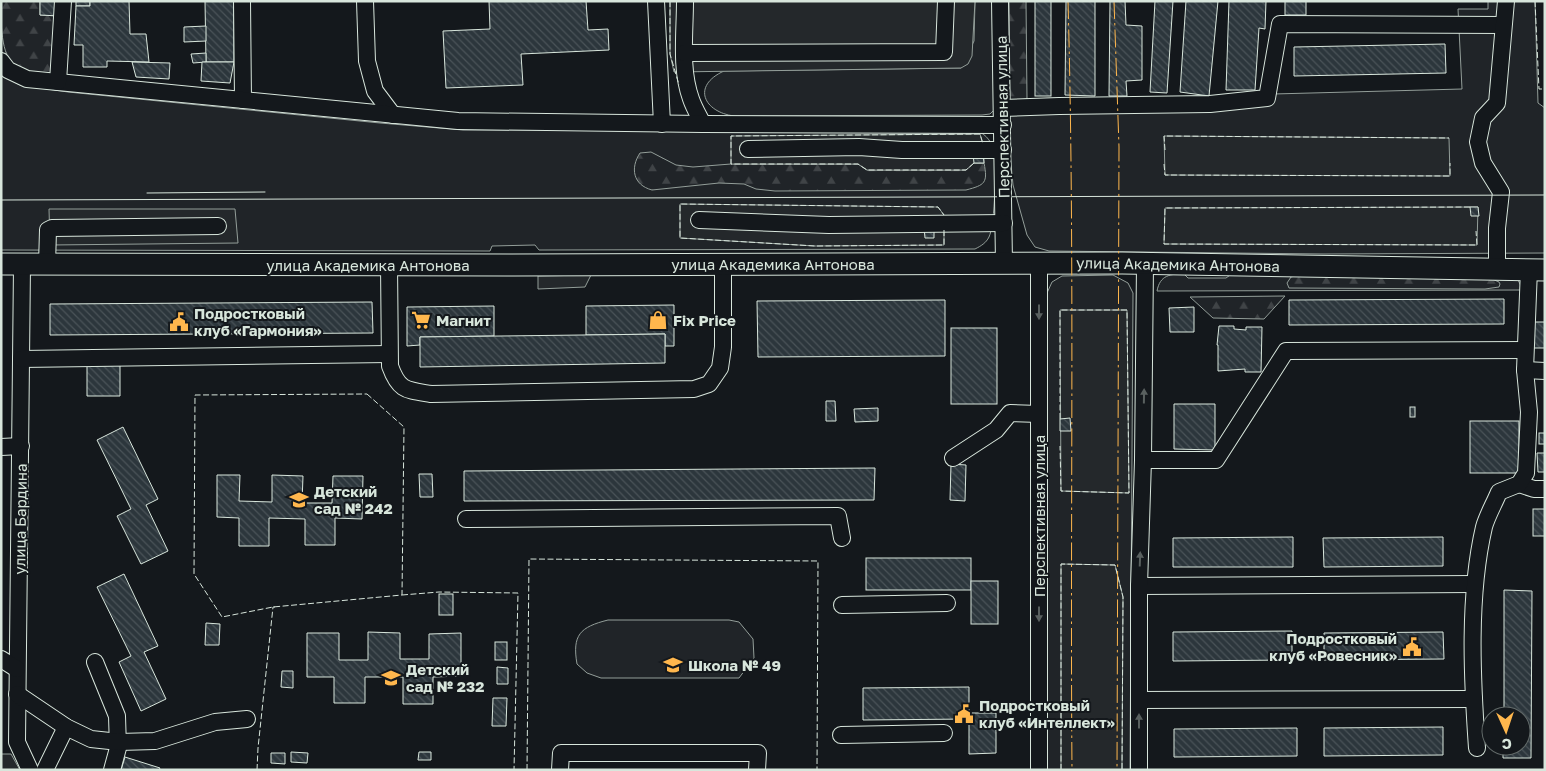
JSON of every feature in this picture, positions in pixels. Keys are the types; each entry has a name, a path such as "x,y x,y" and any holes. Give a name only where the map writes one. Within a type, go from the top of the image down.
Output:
{"main road":[{"name":"улица Академика Антонова","path":"1,264 723,265 1039,263 1537,269"}],"street":[{"path":"58,82 63,1"},
{"path":"242,1 243,100"},
{"path":"365,1 367,61 375,91 393,115"},
{"path":"656,1 662,124"},
{"path":"686,1 684,53 686,81 691,100 703,124"},
{"path":"684,53 944,52 946,1"},
{"name":"Перспективная улица","path":"1000,1 1004,263"},
{"path":"1497,269 1497,228 1500,192 1483,163 1478,142 1483,118 1497,103 1506,1"},
{"path":"1003,108 1210,104 1267,98 1280,24 1503,25"},
{"path":"1,61 8,70 27,79 458,120 662,124 1002,125"},
{"path":"748,149 859,147 902,150 1003,150"},
{"path":"699,220 829,225 1004,223"},
{"path":"47,264 48,230 52,228 218,226"},
{"name":"Перспективная улица","path":"1038,770 1039,263"},
{"path":"1139,770 1139,586 1143,460 1145,264"},
{"name":"улица Бардина","path":"22,265 21,446 16,669 17,742 30,770"},
{"path":"389,265 390,366 395,380 406,390 430,394 694,389 709,384 720,368 723,347 723,265"},
{"path":"1477,748 1474,698 1474,584 1484,525 1499,492 1519,484 1526,473 1529,412 1525,350 1537,269"},
{"path":"1143,460 1216,460 1286,351 1525,350"},
{"path":"21,359 389,354"},
{"path":"1525,370 1545,371"},
{"path":"953,458 996,430 1010,413 1038,414"},
{"path":"1,446 21,446"},
{"path":"1519,484 1534,489 1545,489"},
{"path":"466,519 838,516 842,538"},
{"path":"1139,586 1474,584"},
{"path":"842,605 947,603"},
{"path":"1,658 16,669"},
{"path":"95,662 117,716 118,742 112,770"},
{"path":"17,694 66,727 91,739 118,742 155,741 215,722 247,719"},
{"path":"1139,700 1474,698"},
{"path":"45,770 66,727"},
{"path":"841,735 944,733"},
{"path":"560,770 561,753 758,753 757,770"}],"green space":[{"path":"1,1 40,1 40,15 59,16 55,71 49,79 20,69 11,62 4,47 2,37"},
{"path":"975,1 997,1 997,107 990,114 734,116 724,114 715,109 705,98 707,84 724,71 961,68 974,41"},
{"path":"1009,1 1026,1 1027,99 1010,101"},
{"path":"1488,1 1535,1 1538,103 1545,108 1545,253 1324,254 1049,251 1035,247 1027,235 1013,185 1009,143 1010,101 1462,89 1458,9 1488,9"},
{"path":"1,75 20,85 68,92 463,130 975,130 986,137 993,148 995,179 993,220 988,239 975,249 539,250 535,245 492,246 490,251 1,250"},
{"path":"651,152 676,165 693,167 731,164 858,164 867,170 966,170 974,163 984,163 986,175 981,185 966,190 775,191 756,189 744,184 719,183 652,190 646,188 637,180 634,170 640,153"},
{"path":"1233,273 1518,280 1523,290 1157,291 1158,286 1166,276 1174,274 1184,274 1188,278 1226,278"},
{"path":"1113,275 1128,283 1133,293 1130,770 1044,770 1047,293 1052,282 1062,276"},
{"path":"1291,277 1492,279 1500,284 1499,287 1485,289 1289,288 1287,283"},
{"path":"1285,296 1264,319 1213,318 1190,297"},
{"path":"608,620 729,620 739,622 753,639 754,658 739,678 601,678 587,673 577,664 576,646 577,639 585,629"}],"shaded area":[{"path":"670,1 975,1 972,56 968,64 961,68 674,72 670,54"},
{"path":"980,134 983,144 984,163 974,163 966,170 867,170 858,164 731,164 731,136"},
{"path":"1164,136 1449,138 1450,176 1165,175"},
{"path":"680,204 938,207 944,215 944,245 815,246 680,238"},
{"path":"1478,207 1477,245 1164,244 1165,208"},
{"path":"49,209 235,209 238,243 50,245"},
{"path":"591,275 585,287 538,289 538,276"},
{"path":"1060,310 1127,310 1129,493 1061,491"},
{"path":"1061,564 1115,565 1123,597 1122,770 1061,770"},
{"path":"1,754 11,754 20,770 1,770"}],"building":[{"path":"40,1 59,1 59,16 40,15"},
{"path":"76,1 90,1 90,6 76,6"},
{"path":"90,1 129,1 130,34 146,34 149,62 107,61 107,67 83,67 83,45 74,45 76,6 90,6"},
{"path":"205,1 234,1 234,62 206,62"},
{"path":"489,1 586,1 588,30 608,29 609,50 521,54 523,85 446,88 443,31 490,29"},
{"path":"1035,1 1051,1 1051,96 1035,96"},
{"path":"1066,1 1095,1 1095,96 1065,95"},
{"path":"1110,1 1125,1 1126,25 1142,26 1142,80 1126,81 1127,96 1109,96"},
{"path":"1155,1 1173,1 1167,93 1150,92"},
{"path":"1186,1 1218,1 1209,96 1180,92"},
{"path":"1229,1 1266,1 1265,29 1259,28 1255,90 1226,90"},
{"path":"1285,1 1306,1 1306,15 1285,15"},
{"path":"206,26 206,41 184,42 184,27"},
{"path":"1445,44 1446,73 1294,76 1294,47"},
{"path":"206,53 206,62 193,63 191,54"},
{"path":"132,62 170,63 169,79 136,77"},
{"path":"202,62 234,62 230,83 201,81"},
{"path":"983,153 984,163 974,163 973,154"},
{"path":"1470,207 1478,207 1479,216 1471,216"},
{"path":"924,227 934,227 934,238 925,238"},
{"path":"1504,299 1504,324 1289,325 1289,300"},
{"path":"945,300 945,356 758,357 757,301"},
{"path":"372,302 373,333 50,335 50,304"},
{"path":"674,305 674,346 665,346 665,334 586,335 586,306"},
{"path":"494,306 494,336 420,337 420,345 407,346 407,307"},
{"path":"1194,307 1194,332 1170,332 1169,308"},
{"path":"1533,322 1545,322 1545,348 1533,348"},
{"path":"1219,326 1234,326 1234,329 1246,330 1246,327 1262,327 1261,372 1245,372 1245,369 1218,371 1217,345"},
{"path":"951,328 997,328 997,404 951,404"},
{"path":"665,334 665,363 420,367 420,337"},
{"path":"120,365 120,396 87,396 87,366"},
{"path":"826,401 835,401 836,421 826,421"},
{"path":"1174,404 1215,404 1215,450 1174,449"},
{"path":"1410,407 1415,407 1415,417 1410,417"},
{"path":"878,408 878,421 855,422 854,409"},
{"path":"1070,418 1071,431 1060,431 1060,419"},
{"path":"1470,421 1519,421 1519,473 1470,473"},
{"path":"123,427 158,499 146,505 168,551 141,564 117,516 131,509 97,440"},
{"path":"1539,433 1545,433 1545,444 1539,444"},
{"path":"1537,453 1545,453 1545,472 1538,472"},
{"path":"951,464 966,465 965,501 950,500"},
{"path":"875,468 874,500 464,501 464,471"},
{"path":"419,474 432,474 433,497 420,497"},
{"path":"217,475 240,475 239,501 272,502 272,475 303,476 302,503 332,503 333,476 363,476 362,519 335,518 335,545 305,545 305,519 269,518 269,546 239,546 239,518 217,517"},
{"path":"1533,509 1545,509 1545,536 1533,536"},
{"path":"1293,537 1293,567 1173,567 1173,538"},
{"path":"1443,537 1443,566 1324,567 1323,538"},
{"path":"866,558 971,558 971,590 866,590"},
{"path":"124,574 158,646 144,652 166,699 141,711 119,662 131,656 97,587"},
{"path":"971,581 998,581 998,624 971,624"},
{"path":"1504,590 1532,591 1531,758 1503,758 1503,756 1531,756 1531,706 1504,706"},
{"path":"439,594 453,594 453,615 439,615"},
{"path":"206,623 220,624 219,645 205,645"},
{"path":"1292,631 1292,660 1173,661 1173,632"},
{"path":"368,632 400,633 400,659 429,659 429,634 461,633 461,676 433,677 433,704 403,704 403,677 365,677 365,703 334,703 334,677 307,677 307,633 339,633 339,660 368,660"},
{"path":"1443,632 1444,659 1324,660 1324,633"},
{"path":"495,642 507,642 507,660 495,660"},
{"path":"497,667 508,668 508,684 497,684"},
{"path":"282,671 293,671 293,688 281,687"},
{"path":"969,687 969,719 863,720 863,688"},
{"path":"493,698 507,698 506,726 492,726"},
{"path":"969,713 996,713 996,753 969,754"},
{"path":"1443,727 1443,755 1324,756 1324,728"},
{"path":"1297,728 1297,756 1174,757 1174,729"},
{"path":"291,752 308,753 307,763 291,762"},
{"path":"419,752 431,752 431,760 418,760"},
{"path":"271,753 285,753 285,764 271,763"},
{"path":"125,757 160,768 159,770 121,770"}],"tram line":[{"path":"147,193 265,192"},
{"path":"1,200 1545,195"}],"fence":[{"path":"670,1 670,54 679,85"},
{"path":"1535,1 1539,89 1545,89"},
{"path":"974,163 966,170 867,170 858,164 731,164 731,136 980,134 983,144"},
{"path":"1165,150 1164,136 1449,138"},
{"path":"1164,164 1165,175 1450,176 1450,163"},
{"path":"944,215 938,207 680,204 680,238 815,246 944,245 944,230"},
{"path":"1470,207 1165,208 1164,244 1477,245 1476,231"},
{"path":"1060,419 1060,310 1127,310 1129,493 1061,491 1060,446"},
{"path":"367,394 404,427 402,595 273,607 222,617 194,574 195,395 367,394"},
{"path":"527,770 529,559 818,561 817,770"},
{"path":"1061,770 1061,564 1115,565 1123,597 1122,770"},
{"path":"402,595 439,592 518,593 514,770"},
{"path":"257,770 273,607 275,607"}],"power":[{"path":"1068,1 1072,289 1072,770"},
{"path":"1114,1 1119,147 1117,770"}],"place":[{"name":"Магнит","path":"421,320"},
{"name":"Fix Price","path":"658,320"},
{"name":"Подростковый клуб «Гармония»","path":"179,322"},
{"name":"Детский сад № 242","path":"299,500"},
{"name":"Подростковый клуб «Ровесник»","path":"1412,647"},
{"name":"Школа № 49","path":"673,665"},
{"name":"Детский сад № 232","path":"391,678"},
{"name":"Подростковый клуб «Интеллект»","path":"964,714"}]}
